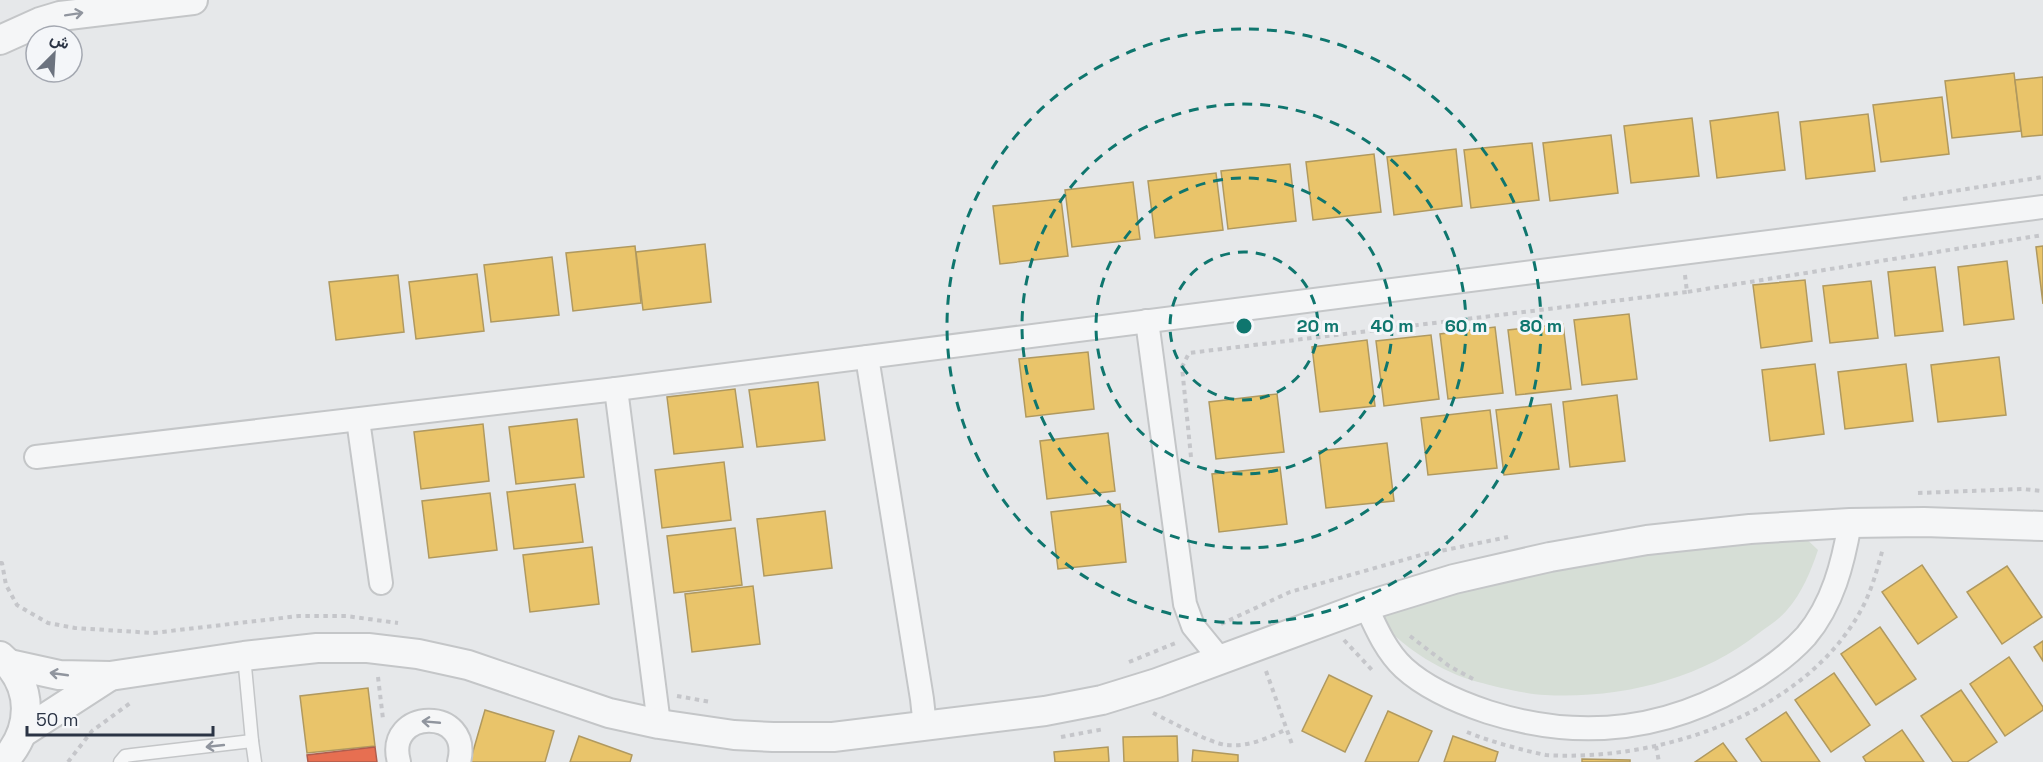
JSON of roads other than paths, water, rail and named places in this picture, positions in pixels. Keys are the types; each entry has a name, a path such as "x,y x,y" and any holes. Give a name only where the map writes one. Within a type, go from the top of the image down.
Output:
{"street":[{"path":"0,40 30,26 60,16 193,0"},
{"path":"36,458 616,389 2043,207"},
{"path":"1147,321 1185,604 1188,615 1199,634 1220,659"},
{"path":"867,357 925,727"},
{"path":"616,389 653,694 659,724"},
{"path":"358,420 381,583"},
{"path":"4,660 59,675 110,676 244,656 317,648 368,648 418,654 468,665 609,713 659,724 702,732 773,737 833,737 1045,711 1102,700 1157,683 1220,659 1371,617 1454,579 1550,557 1637,542 1750,529 1848,536 1924,522 2043,526"},
{"path":"1371,617 1388,650 1405,668 1449,698 1474,708 1537,725 1576,729 1614,728 1652,722 1689,711 1723,696 1784,658 1807,635 1825,608 1838,579 1848,536"},
{"path":"4,660 19,679 25,696 26,715 12,752"},
{"path":"12,752 110,676"},
{"path":"399,762 398,744 402,734 419,721 429,719 449,726 456,734 461,744 459,762"}],"lane":[{"path":"244,656 255,762"},
{"path":"120,762 125,756 252,741"}]}
